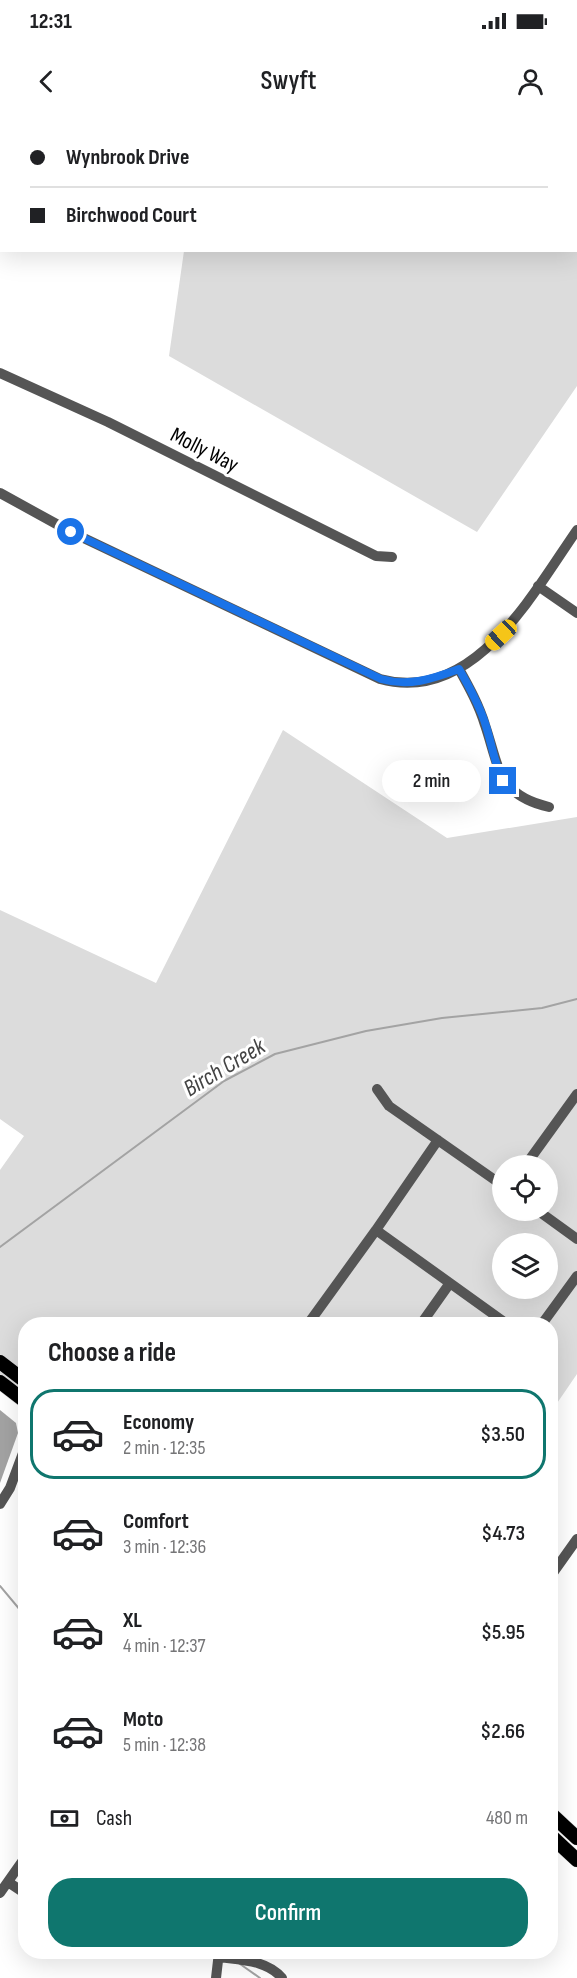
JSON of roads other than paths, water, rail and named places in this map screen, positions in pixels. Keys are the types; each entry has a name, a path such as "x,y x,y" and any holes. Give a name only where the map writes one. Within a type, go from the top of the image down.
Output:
{"main road":[{"path":"0,1362 18,1376"},
{"path":"0,1382 18,1395"},
{"path":"558,1820 577,1838"},
{"path":"558,1842 577,1860"}],"street":[{"name":"Molly Way","path":"0,373 108,422 376,556 392,557"},
{"path":"0,494 71,532 381,679 398,684 414,683 459,669 501,635 577,530"},
{"path":"538,585 577,613"},
{"path":"459,669 474,696 503,781 535,804 549,807"},
{"path":"377,1089 389,1106 492,1178"},
{"path":"533,1155 577,1094"},
{"path":"313,1317 438,1140"},
{"path":"552,1221 577,1239"},
{"path":"376,1230 497,1317"},
{"path":"547,1317 577,1276"},
{"path":"426,1317 450,1283"},
{"path":"0,1504 10,1488 18,1466"},
{"path":"558,1566 577,1539"},
{"path":"0,1893 18,1868"},
{"path":"8,1882 18,1889"},
{"path":"216,1978 218,1959"},
{"path":"242,1959 260,1963 277,1972 282,1978"}],"waterway":[{"name":"Birch Creek","path":"0,1247 224,1081 275,1054 366,1031 442,1018 542,1008 577,999"},
{"path":"0,1586 18,1607"},
{"path":"240,1964 260,1978"}]}
